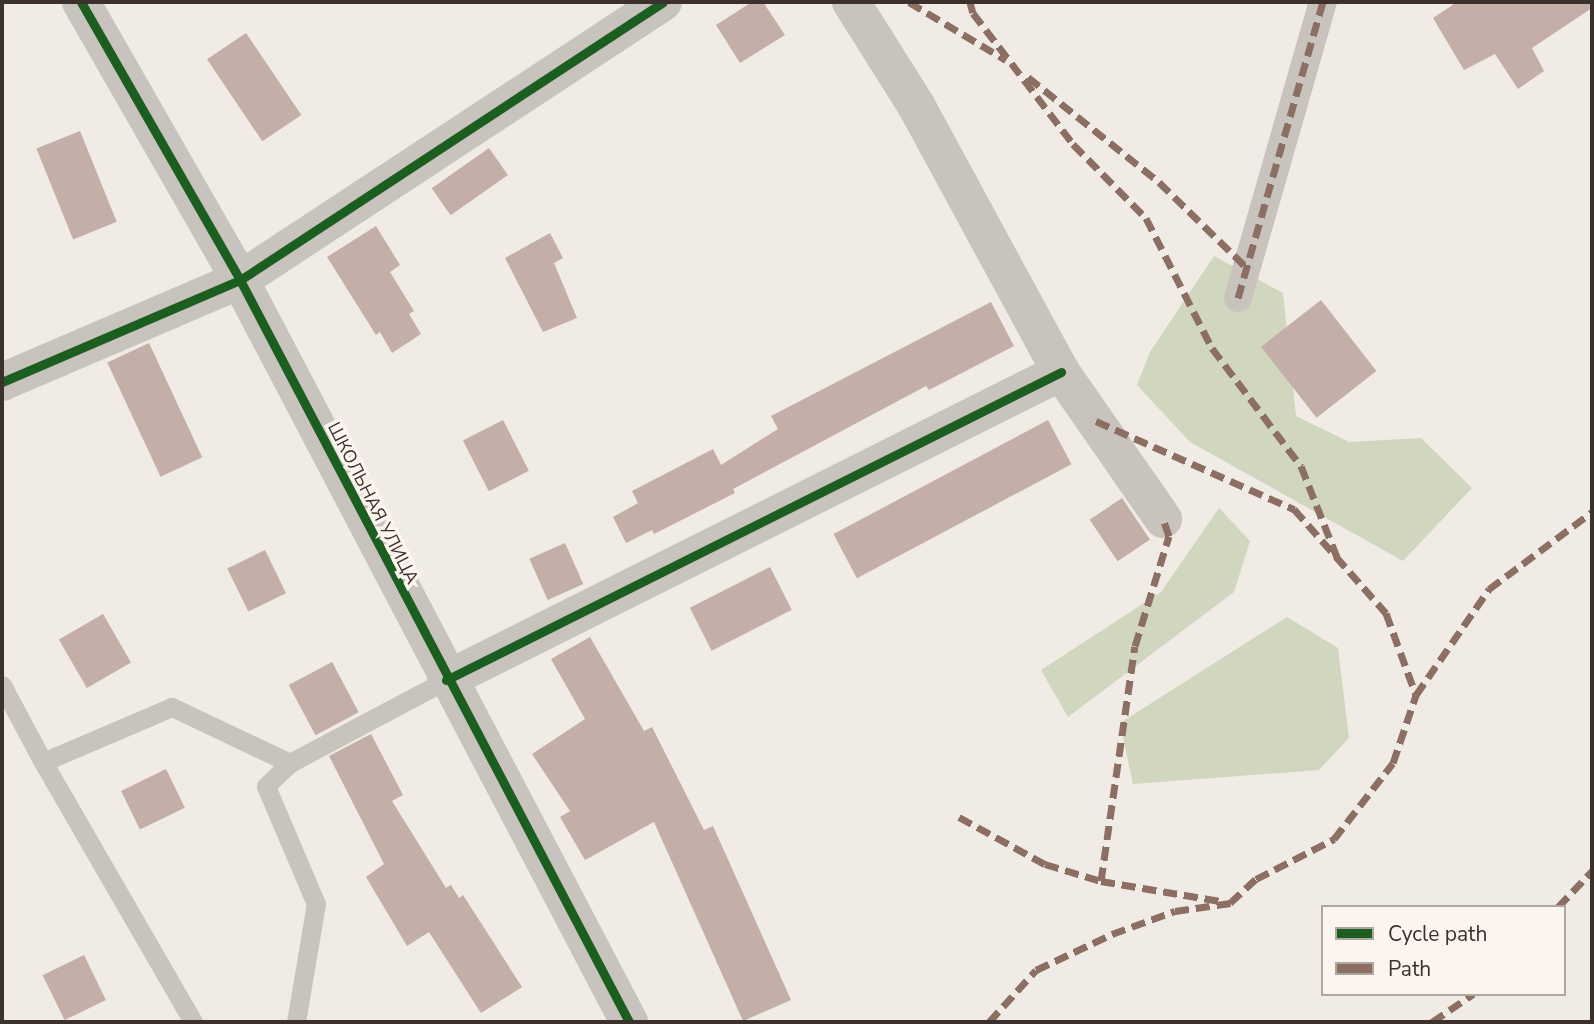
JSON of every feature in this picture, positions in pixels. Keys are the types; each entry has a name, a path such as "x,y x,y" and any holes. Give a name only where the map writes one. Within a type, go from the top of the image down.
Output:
{"street":[{"name":"ШКОЛЬНАЯ УЛИЦА","path":"81,2 240,280 446,680 629,1022"},
{"path":"2,382 240,280 663,2"},
{"path":"851,2 917,107 1060,372 1163,519"},
{"path":"1238,298 1323,2"},
{"path":"446,680 1060,372"}],"lane":[{"path":"296,1022 316,904 266,786 290,763 446,680"},
{"path":"2,685 43,762 193,1022"},
{"path":"43,762 173,707 290,763"}],"green space":[{"path":"1214,256 1283,293 1296,416 1349,442 1421,438 1472,488 1403,561 1190,442 1137,385 1150,352"},
{"path":"1219,508 1250,541 1234,592 1068,717 1041,670 1161,592"},
{"path":"1287,617 1338,648 1349,738 1319,770 1133,784 1120,723"}],"building":[{"path":"752,2 763,2 785,35 740,63 716,25"},
{"path":"1457,2 1592,2 1592,8 1532,48 1544,71 1518,89 1495,54 1464,70 1433,18"},
{"path":"246,33 301,115 262,141 207,59"},
{"path":"80,131 117,222 73,239 36,149"},
{"path":"489,148 508,175 451,215 432,188"},
{"path":"376,226 400,265 390,272 414,311 409,314 421,334 392,353 380,332 376,335 327,257"},
{"path":"550,233 563,258 554,263 577,318 543,332 505,258"},
{"path":"1321,300 1376,371 1317,418 1261,347"},
{"path":"991,302 1014,346 929,390 926,386 733,489 735,493 654,534 652,530 626,543 613,517 638,503 632,491 713,449 721,465 778,429 771,416"},
{"path":"149,343 202,457 161,477 107,362"},
{"path":"503,420 529,471 489,491 463,440"},
{"path":"1048,420 1071,464 857,578 833,534"},
{"path":"1122,498 1150,539 1118,561 1090,520"},
{"path":"565,543 583,584 548,600 529,559"},
{"path":"265,550 286,593 248,612 227,568"},
{"path":"770,567 792,610 712,651 690,608"},
{"path":"103,614 131,662 87,688 59,640"},
{"path":"590,637 644,731 652,727 704,830 713,826 791,1000 743,1021 654,822 585,860 560,817 570,811 532,754 585,719 551,659"},
{"path":"332,662 359,712 315,735 289,685"},
{"path":"371,734 403,795 392,801 446,888 451,885 459,898 463,895 522,987 481,1013 429,932 407,946 366,877 384,864 329,756"},
{"path":"166,769 185,808 140,830 121,791"},
{"path":"84,955 106,1000 65,1020 43,975"}],"marked path":[{"path":"909,2 1006,60"},
{"path":"970,2 973,13 1073,144 1146,218 1212,348 1301,466 1337,557"},
{"path":"1238,298 1323,2"},
{"path":"1028,77 1159,182 1246,267"},
{"path":"1096,421 1294,509 1386,613 1416,695"},
{"path":"989,1022 1036,970 1112,934 1175,911 1230,903 1256,879 1334,839 1393,763 1416,695 1489,589 1592,512"},
{"path":"1101,881 1135,646 1169,536 1163,519"},
{"path":"959,817 1045,864 1101,881 1220,901"},
{"path":"1560,905 1592,871"},
{"path":"1432,1022 1470,996"}],"cycle path":[{"path":"81,2 240,280 629,1022"},
{"path":"2,382 240,280 663,2"},
{"path":"446,680 1061,372"}]}
